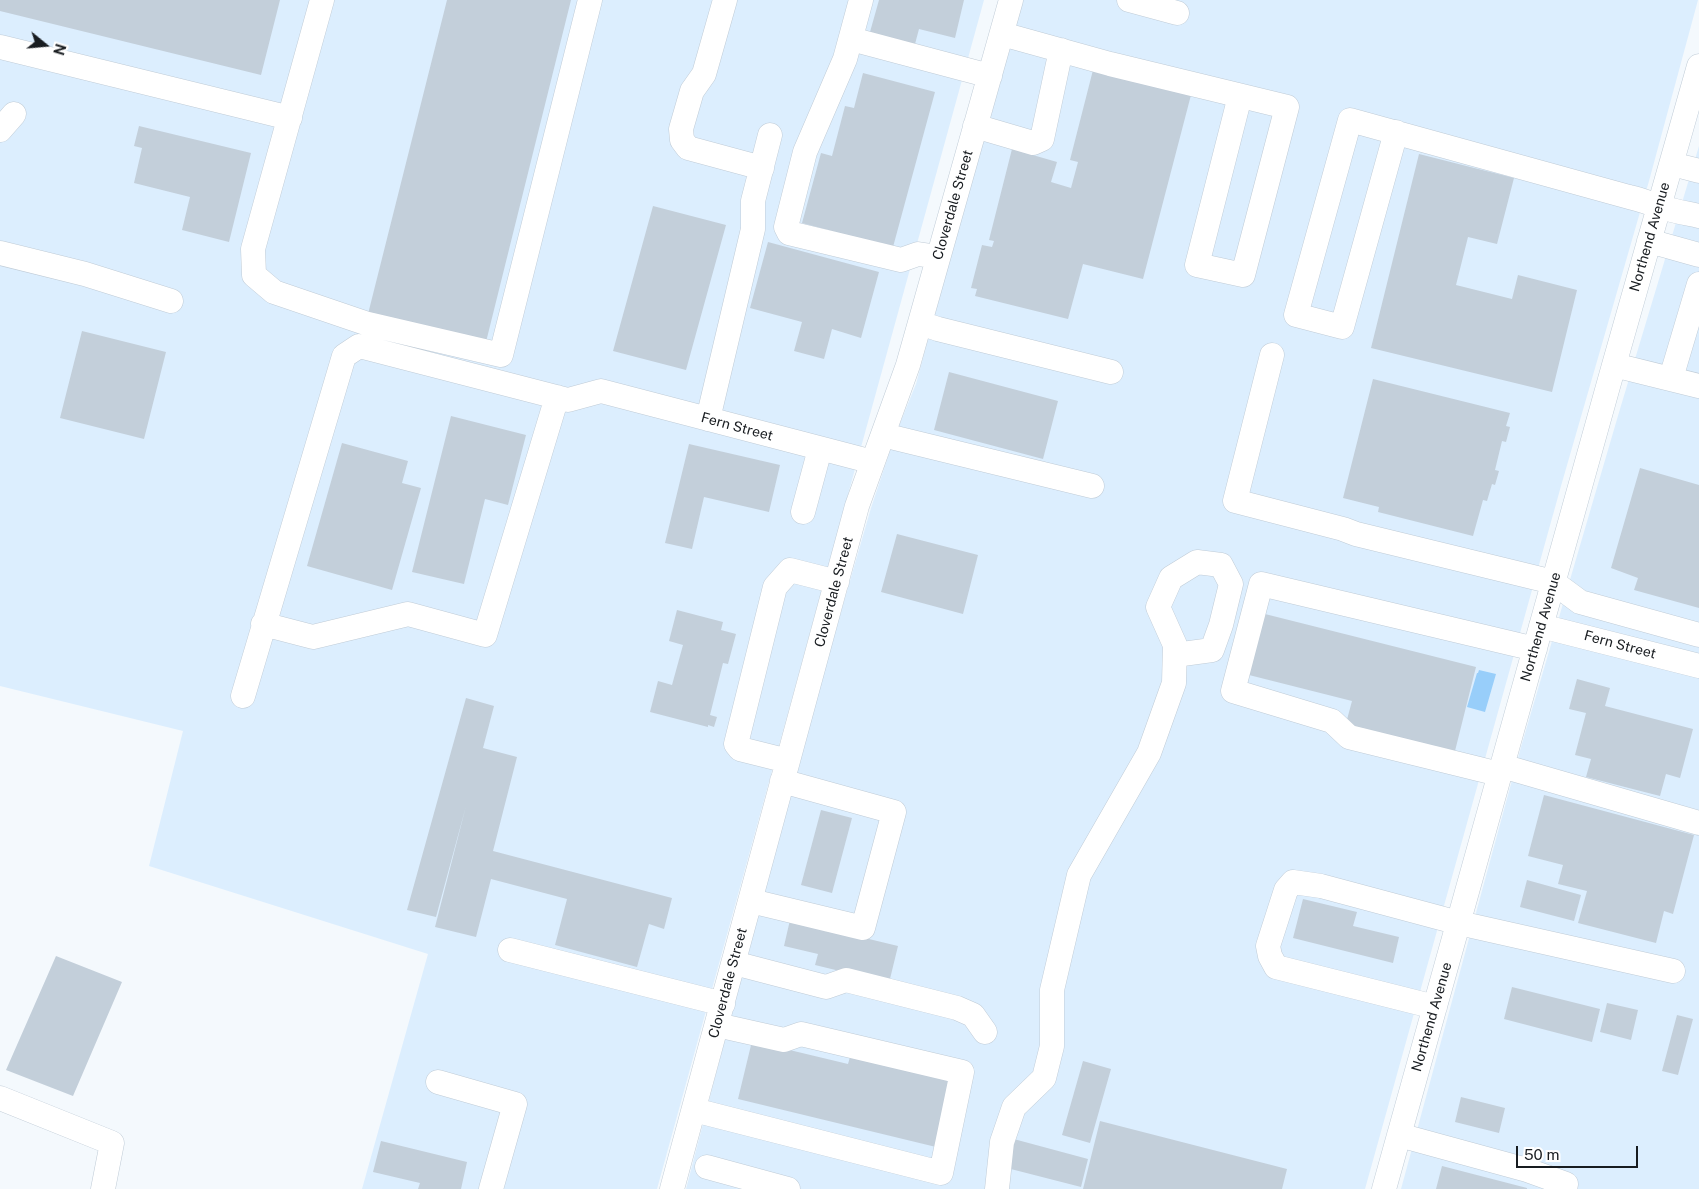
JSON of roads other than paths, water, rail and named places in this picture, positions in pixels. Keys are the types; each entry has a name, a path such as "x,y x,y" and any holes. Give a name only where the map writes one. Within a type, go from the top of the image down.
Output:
{"street":[{"path":"322,0 254,250 254,275 274,292 368,324 501,356 590,0"},
{"path":"725,0 704,74 692,91 681,129 682,140 688,148 762,168"},
{"path":"861,0 846,59 805,152 786,227 789,233 901,260 918,254 938,258"},
{"name":"Cloverdale Street","path":"672,1189 857,506 908,365 1011,0"},
{"path":"1130,0 1177,13"},
{"path":"1002,34 1287,107 1243,275 1197,265 1240,96"},
{"path":"851,39 990,76"},
{"path":"0,47 290,118"},
{"path":"975,126 1033,142 1042,139 1061,50"},
{"name":"Northend Avenue","path":"1384,1189 1649,242 1672,164 1694,102 1699,66"},
{"path":"1396,132 1342,327 1296,315 1350,120 1396,132 1632,197 1659,207 1699,216"},
{"path":"708,419 753,229 753,201 770,135"},
{"path":"1672,164 1699,171"},
{"path":"1649,242 1699,255"},
{"path":"0,253 85,274 171,301"},
{"path":"1671,378 1699,284"},
{"path":"920,323 1111,372"},
{"path":"243,696 263,624 344,356 360,346 557,397 485,635 408,614 313,637 263,624"},
{"path":"1272,355 1235,501 1356,534 1553,582 1580,602 1699,635"},
{"path":"1614,365 1699,386"},
{"name":"Fern Street","path":"557,397 568,400 601,391 873,462"},
{"path":"883,435 1092,486"},
{"path":"803,512 820,449"},
{"path":"750,901 864,928 894,812 785,771 740,749 736,744 776,587 790,570 836,582"},
{"path":"1535,649 1261,584 1233,691 1332,721 1350,737 1500,770 1699,823"},
{"name":"Fern Street","path":"1541,626 1699,666"},
{"path":"997,1189 1002,1142 1014,1106 1044,1078 1052,1046 1052,990 1079,875 1149,753 1174,683 1175,655"},
{"path":"1435,1007 1276,967 1270,956 1268,946 1286,890 1293,882 1321,886 1458,923 1673,970"},
{"path":"510,950 720,1015 784,1040 801,1034 962,1072 941,1173 694,1110"},
{"path":"734,963 826,987 846,980 957,1008 973,1016 985,1032"},
{"path":"438,1082 515,1104 491,1189"},
{"path":"0,1098 112,1143 103,1189"},
{"path":"1399,1135 1527,1170 1572,1187"},
{"path":"707,1167 788,1189"}]}
